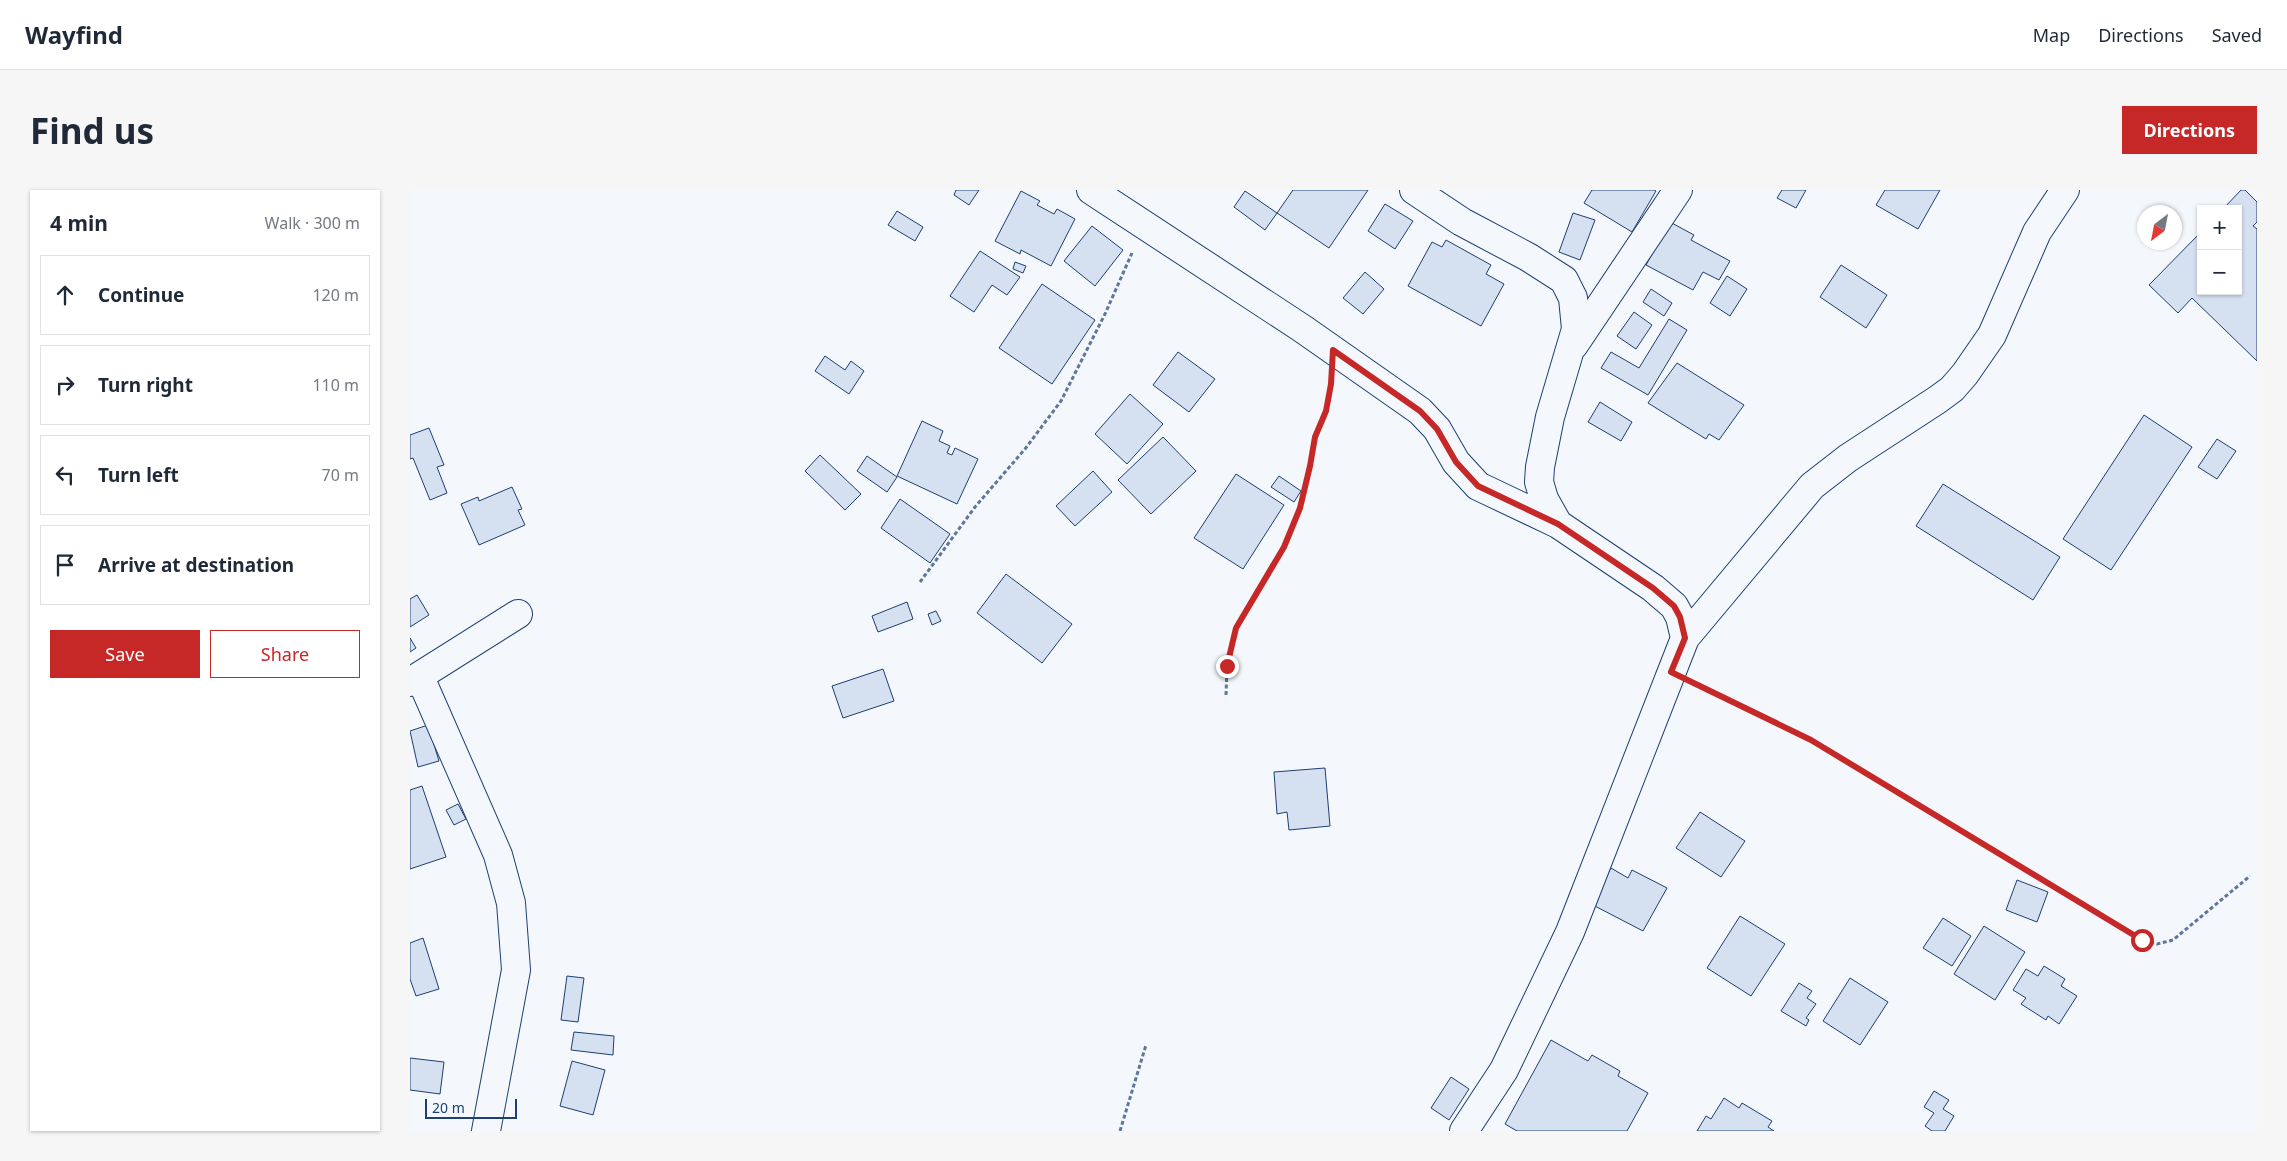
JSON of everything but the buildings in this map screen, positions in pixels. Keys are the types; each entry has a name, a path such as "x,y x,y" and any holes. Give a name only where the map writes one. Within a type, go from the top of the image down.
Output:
{"street":[{"path":"1091,190 1333,350 1420,411 1437,429 1456,462 1478,486 1558,524 1653,588 1674,606 1680,617 1685,638"},
{"path":"1414,190 1462,222 1564,280 1573,298 1576,329 1550,417 1540,467 1539,482 1544,499 1558,524"},
{"path":"1568,354 1678,190"},
{"path":"1464,1131 1504,1070 1570,932 1685,638 1812,486 1848,458 1937,400 1952,389 1965,374 1992,335 2037,232 2065,190"},
{"path":"486,1131 516,970 510,903 498,855 415,680 518,614"}],"path":[{"path":"920,582 975,507 1025,449 1061,400 1105,314 1144,225"},
{"path":"1226,695 1227,666 1236,628 1284,547 1300,508 1315,437 1326,411 1331,384 1333,350"},
{"path":"1671,672 1811,740 2142,940 2158,944 2173,940 2250,876"},
{"path":"1120,1131 1146,1045"}],"route":[{"path":"1227,666 1236,628 1284,547 1300,508 1315,437 1326,411 1331,384 1333,350 1420,411 1437,429 1456,462 1478,486 1558,524 1653,588 1674,606 1680,617 1685,638 1671,672 1811,740 2142,940"}]}
